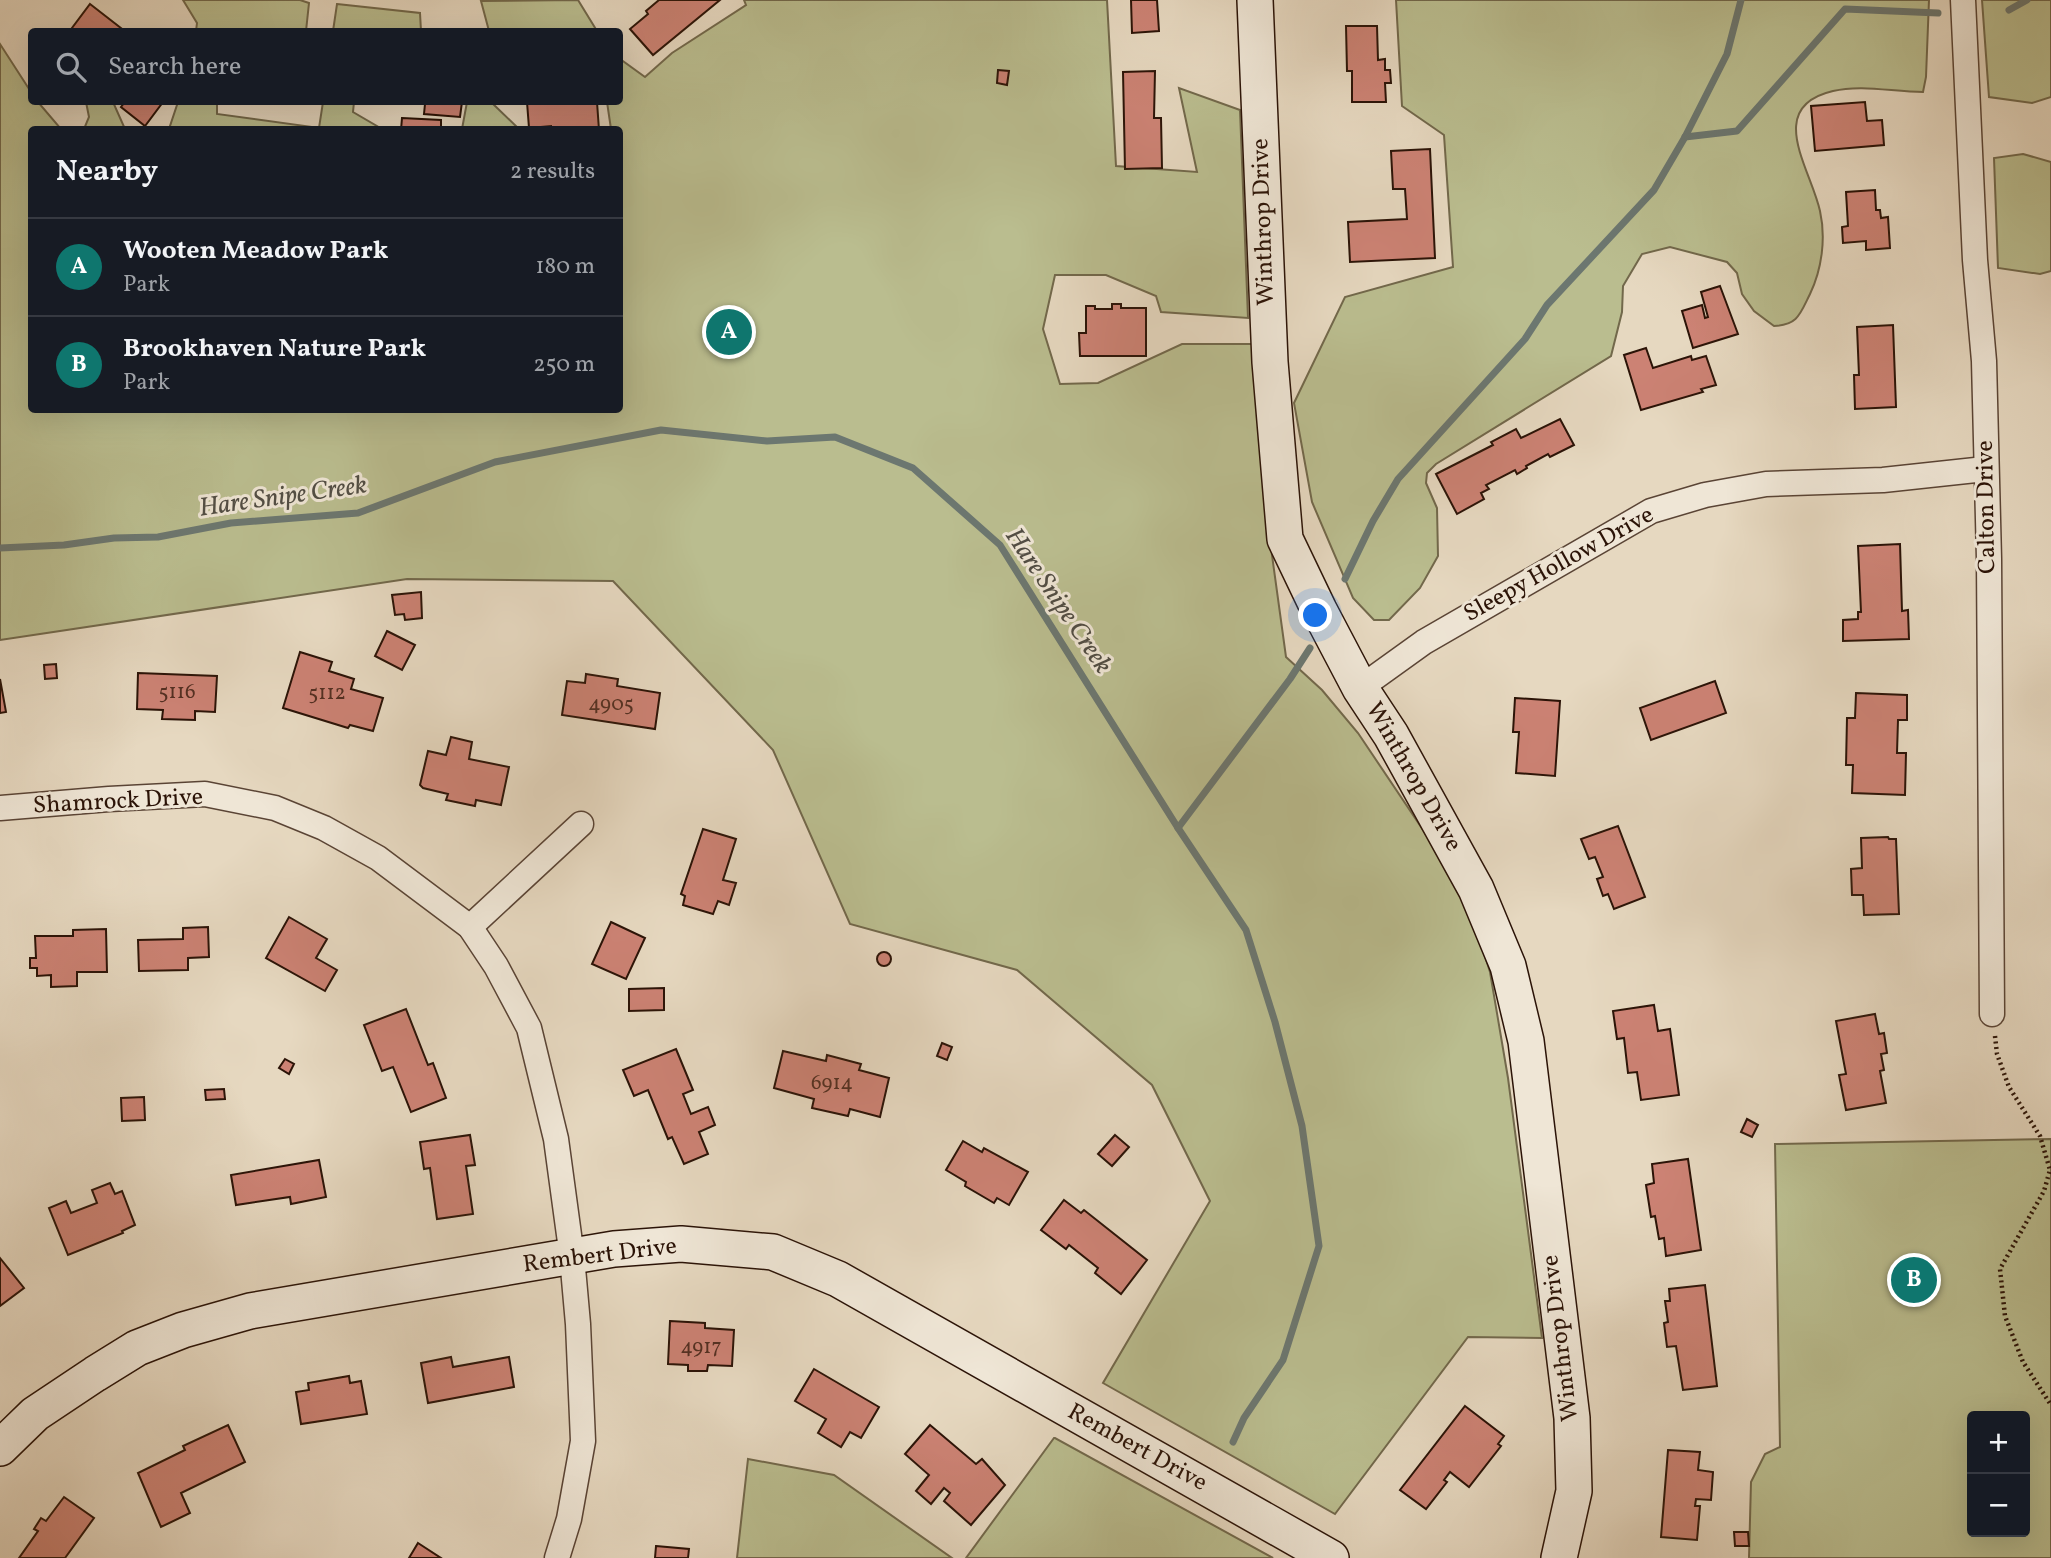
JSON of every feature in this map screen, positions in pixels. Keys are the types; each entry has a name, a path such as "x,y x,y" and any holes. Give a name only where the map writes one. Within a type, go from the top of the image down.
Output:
{"street":[{"name":"Winthrop Drive","path":"1255,0 1270,362 1285,539 1360,688 1391,734 1476,889 1508,966 1526,1041 1572,1419 1574,1491 1559,1558"},
{"name":"Calton Drive","path":"1963,0 1975,260 1984,361 1989,559 1992,1014"},
{"name":"Sleepy Hollow Drive","path":"1360,688 1424,642 1651,511 1705,495 1766,484 1883,480 1985,469"},
{"name":"Shamrock Drive","path":"0,808 205,794 275,808 324,828 379,858 470,927 496,966 528,1028 556,1139 572,1257 583,1441 569,1519 557,1558"},
{"path":"470,927 581,824"},
{"name":"Rembert Drive","path":"0,1448 36,1414 94,1374 137,1348 183,1330 250,1311 352,1292 614,1249 681,1244 773,1252 838,1279 1331,1558"}],"path":[{"path":"1992,1014 1997,1054 2009,1087 2040,1136 2050,1170 2044,1191 2000,1269 2005,1315 2022,1362 2051,1405"}],"green space":[{"path":"183,0 300,0 309,3 306,28 196,28 197,23"},
{"path":"578,0 595,28 488,28 481,1"},
{"path":"744,0 1107,0 1116,166 1197,172 1179,88 1240,110 1248,318 1161,312 1156,296 1106,275 1055,275 1043,329 1060,384 1098,383 1182,344 1259,344 1264,497 1286,657 1322,690 1358,733 1464,891 1490,972 1508,1078 1542,1338 1468,1337 1335,1514 1103,1383 1210,1201 1152,1085 1017,970 850,924 773,750 613,581 407,579 0,640 0,44 28,87 28,105 41,105 58,126 28,126 28,413 623,413 623,126 611,126 607,105 623,105 623,61 645,77 672,53 746,5"},
{"path":"1396,0 1929,0 1923,92 1844,89 1812,99 1801,111 1796,125 1797,141 1820,211 1823,243 1814,284 1797,317 1788,323 1774,326 1754,311 1742,294 1737,273 1727,262 1670,247 1642,254 1623,286 1622,312 1611,356 1436,464 1427,473 1426,483 1437,508 1438,556 1420,588 1389,620 1374,620 1353,598 1312,502 1294,403 1345,297 1453,267 1444,135 1402,106"},
{"path":"1982,0 2051,0 2051,97 2032,103 1989,97"},
{"path":"337,4 420,13 421,28 333,28"},
{"path":"87,105 114,105 124,126 85,126 89,117"},
{"path":"177,105 217,105 217,114 304,126 170,126"},
{"path":"323,105 354,105 353,112 377,126 319,126"},
{"path":"466,105 494,105 516,126 463,126"},
{"path":"2023,154 2051,162 2051,271 2040,274 1998,268 1994,158"},
{"path":"2051,1139 2051,1558 1749,1558 1751,1482 1765,1454 1780,1447 1775,1144"},
{"path":"1055,1438 1273,1558 966,1558"},
{"path":"748,1459 834,1475 952,1558 737,1558"}],"building":[{"path":"659,0 720,0 653,55 630,29 648,14 646,11"},
{"path":"1131,0 1157,0 1159,31 1132,33"},
{"path":"90,4 121,28 72,28"},
{"path":"1346,26 1377,26 1378,60 1385,59 1385,70 1390,70 1391,83 1385,83 1386,102 1352,102 1352,71 1347,71"},
{"path":"998,70 1009,71 1007,85 997,83"},
{"path":"1155,71 1154,118 1161,118 1162,168 1125,169 1123,72"},
{"path":"1865,102 1867,121 1882,120 1884,145 1815,151 1811,106"},
{"path":"123,105 161,105 145,126 121,107"},
{"path":"425,105 462,105 460,117 424,114"},
{"path":"527,105 597,105 599,126 529,126"},
{"path":"402,118 441,120 441,126 401,126"},
{"path":"1430,149 1435,258 1350,262 1348,222 1407,219 1405,189 1393,189 1391,151"},
{"path":"1875,190 1876,210 1880,210 1881,218 1888,217 1890,248 1866,250 1866,241 1843,243 1842,227 1848,226 1846,192"},
{"path":"1720,286 1738,334 1693,348 1682,311 1702,305 1705,318 1708,317 1701,292"},
{"path":"1112,304 1121,304 1121,308 1146,308 1146,356 1080,356 1079,333 1086,333 1086,306 1112,309"},
{"path":"1893,325 1896,407 1855,409 1854,375 1859,375 1857,327"},
{"path":"1646,348 1653,368 1691,356 1692,360 1706,356 1716,385 1701,389 1703,392 1641,410 1624,355"},
{"path":"1560,419 1574,445 1550,457 1548,454 1517,474 1515,470 1486,485 1489,489 1481,493 1484,499 1457,514 1436,474 1493,445 1491,442 1516,429 1521,438"},
{"path":"1900,544 1902,611 1908,610 1909,639 1843,641 1843,620 1858,619 1858,612 1861,612 1858,546"},
{"path":"421,592 422,618 405,620 404,614 395,615 392,595"},
{"path":"387,631 415,645 402,670 375,656"},
{"path":"300,652 332,662 329,671 354,679 351,689 383,698 373,731 350,725 348,728 283,708"},
{"path":"56,664 57,678 45,679 44,665"},
{"path":"138,673 217,676 215,712 195,711 195,720 162,719 163,710 137,709"},
{"path":"586,674 618,679 617,686 660,693 655,729 562,715 567,681 585,683"},
{"path":"0,679 6,712 0,713"},
{"path":"1715,681 1726,713 1651,740 1640,708"},
{"path":"1856,693 1907,695 1907,720 1898,720 1897,753 1906,753 1905,795 1852,793 1853,765 1846,765 1847,718 1855,718"},
{"path":"1515,698 1560,701 1555,776 1516,773 1519,732 1513,732"},
{"path":"451,737 472,742 469,759 509,767 501,805 476,800 475,806 446,800 448,794 420,785 428,751 446,755"},
{"path":"1618,826 1645,897 1614,909 1608,894 1603,896 1597,879 1603,877 1595,857 1589,859 1581,839"},
{"path":"703,829 736,839 723,880 736,883 729,905 718,901 713,914 683,905 685,896 681,894"},
{"path":"1861,838 1896,839 1899,914 1864,915 1863,895 1852,895 1851,869 1862,868"},
{"path":"289,917 327,939 316,958 337,970 325,991 266,958"},
{"path":"611,922 645,938 626,979 592,964"},
{"path":"208,927 209,957 188,958 188,970 139,971 138,940 183,939 183,928"},
{"path":"106,929 107,972 77,972 77,986 51,987 51,975 37,976 37,968 30,968 30,958 36,958 35,936 73,936 73,930"},
{"path":"881,952 887,952 891,959 887,966 881,966 877,962 877,956"},
{"path":"664,988 664,1010 629,1011 629,989"},
{"path":"1654,1005 1658,1031 1670,1029 1679,1095 1641,1100 1637,1072 1628,1073 1624,1038 1617,1039 1613,1011"},
{"path":"406,1009 428,1065 433,1063 446,1098 411,1112 393,1067 382,1071 364,1025"},
{"path":"1875,1014 1879,1034 1884,1033 1887,1053 1881,1054 1884,1070 1880,1071 1886,1103 1846,1110 1839,1075 1846,1074 1836,1021"},
{"path":"942,1043 952,1047 947,1060 937,1056"},
{"path":"676,1049 693,1090 683,1094 691,1114 708,1107 715,1125 699,1132 708,1154 684,1164 672,1137 668,1139 648,1090 634,1096 623,1070"},
{"path":"783,1051 826,1061 827,1055 861,1064 859,1070 889,1078 880,1117 850,1109 848,1116 812,1108 814,1099 774,1088"},
{"path":"285,1059 294,1064 289,1074 279,1068"},
{"path":"224,1089 225,1099 206,1100 205,1090"},
{"path":"144,1097 145,1120 122,1121 121,1098"},
{"path":"1747,1119 1758,1125 1752,1137 1741,1132"},
{"path":"470,1135 475,1165 466,1166 473,1214 437,1219 430,1168 424,1169 420,1142"},
{"path":"1115,1135 1129,1147 1112,1166 1098,1154"},
{"path":"963,1141 982,1152 984,1148 1028,1172 1009,1205 997,1198 994,1203 965,1186 966,1182 946,1170"},
{"path":"1688,1159 1701,1250 1666,1256 1664,1238 1659,1239 1655,1216 1651,1217 1646,1185 1654,1183 1652,1164"},
{"path":"319,1160 326,1197 291,1204 290,1197 236,1205 231,1175"},
{"path":"110,1183 115,1194 122,1191 135,1225 122,1231 123,1233 68,1255 49,1208 66,1201 71,1213 97,1203 92,1190"},
{"path":"1064,1200 1081,1213 1084,1210 1147,1260 1121,1294 1095,1273 1098,1268 1069,1245 1066,1249 1041,1230"},
{"path":"0,1258 24,1288 0,1306"},
{"path":"1705,1285 1717,1386 1683,1390 1676,1346 1667,1347 1665,1301 1670,1301 1669,1289"},
{"path":"670,1321 705,1323 705,1328 734,1330 732,1366 708,1365 707,1371 688,1371 688,1365 668,1364"},
{"path":"451,1357 453,1367 509,1357 514,1387 428,1403 421,1363"},
{"path":"814,1369 879,1407 861,1438 850,1432 841,1447 818,1433 826,1419 795,1401"},
{"path":"349,1376 350,1383 361,1381 367,1414 301,1424 296,1392 309,1390 308,1383"},
{"path":"1465,1406 1504,1436 1498,1444 1501,1446 1469,1487 1450,1472 1444,1480 1447,1482 1426,1509 1400,1490"},
{"path":"228,1425 245,1462 181,1493 190,1513 161,1527 138,1473 185,1450 183,1446"},
{"path":"930,1425 976,1464 982,1459 1005,1485 971,1525 944,1501 950,1493 944,1488 931,1504 916,1491 929,1475 905,1454"},
{"path":"1668,1450 1700,1452 1698,1470 1713,1472 1711,1500 1696,1499 1695,1506 1700,1506 1697,1540 1661,1537"},
{"path":"64,1497 94,1518 65,1558 19,1558 38,1531 34,1529 41,1518 46,1521"},
{"path":"1734,1532 1748,1532 1749,1546 1735,1546"},
{"path":"418,1543 441,1558 409,1558"},
{"path":"656,1546 689,1549 688,1558 655,1558"}],"waterway":[{"path":"1345,579 1373,521 1398,479 1525,339 1547,305 1654,190 1685,137 1727,54 1741,0"},
{"path":"2009,10 2027,0"},
{"path":"1685,137 1737,131 1845,9 1938,13"},
{"name":"Hare Snipe Creek","path":"0,548 158,537 231,523 358,513 495,462 661,430 767,441 835,437 913,468 1000,545 1178,828 1246,930 1275,1022 1302,1126 1319,1246 1283,1360 1244,1418 1233,1442"},
{"path":"1178,828 1290,679 1310,648"}],"place":[{"name":"Wooten Meadow Park","path":"729,332"},
{"name":"Brookhaven Nature Park","path":"1914,1280"}]}
